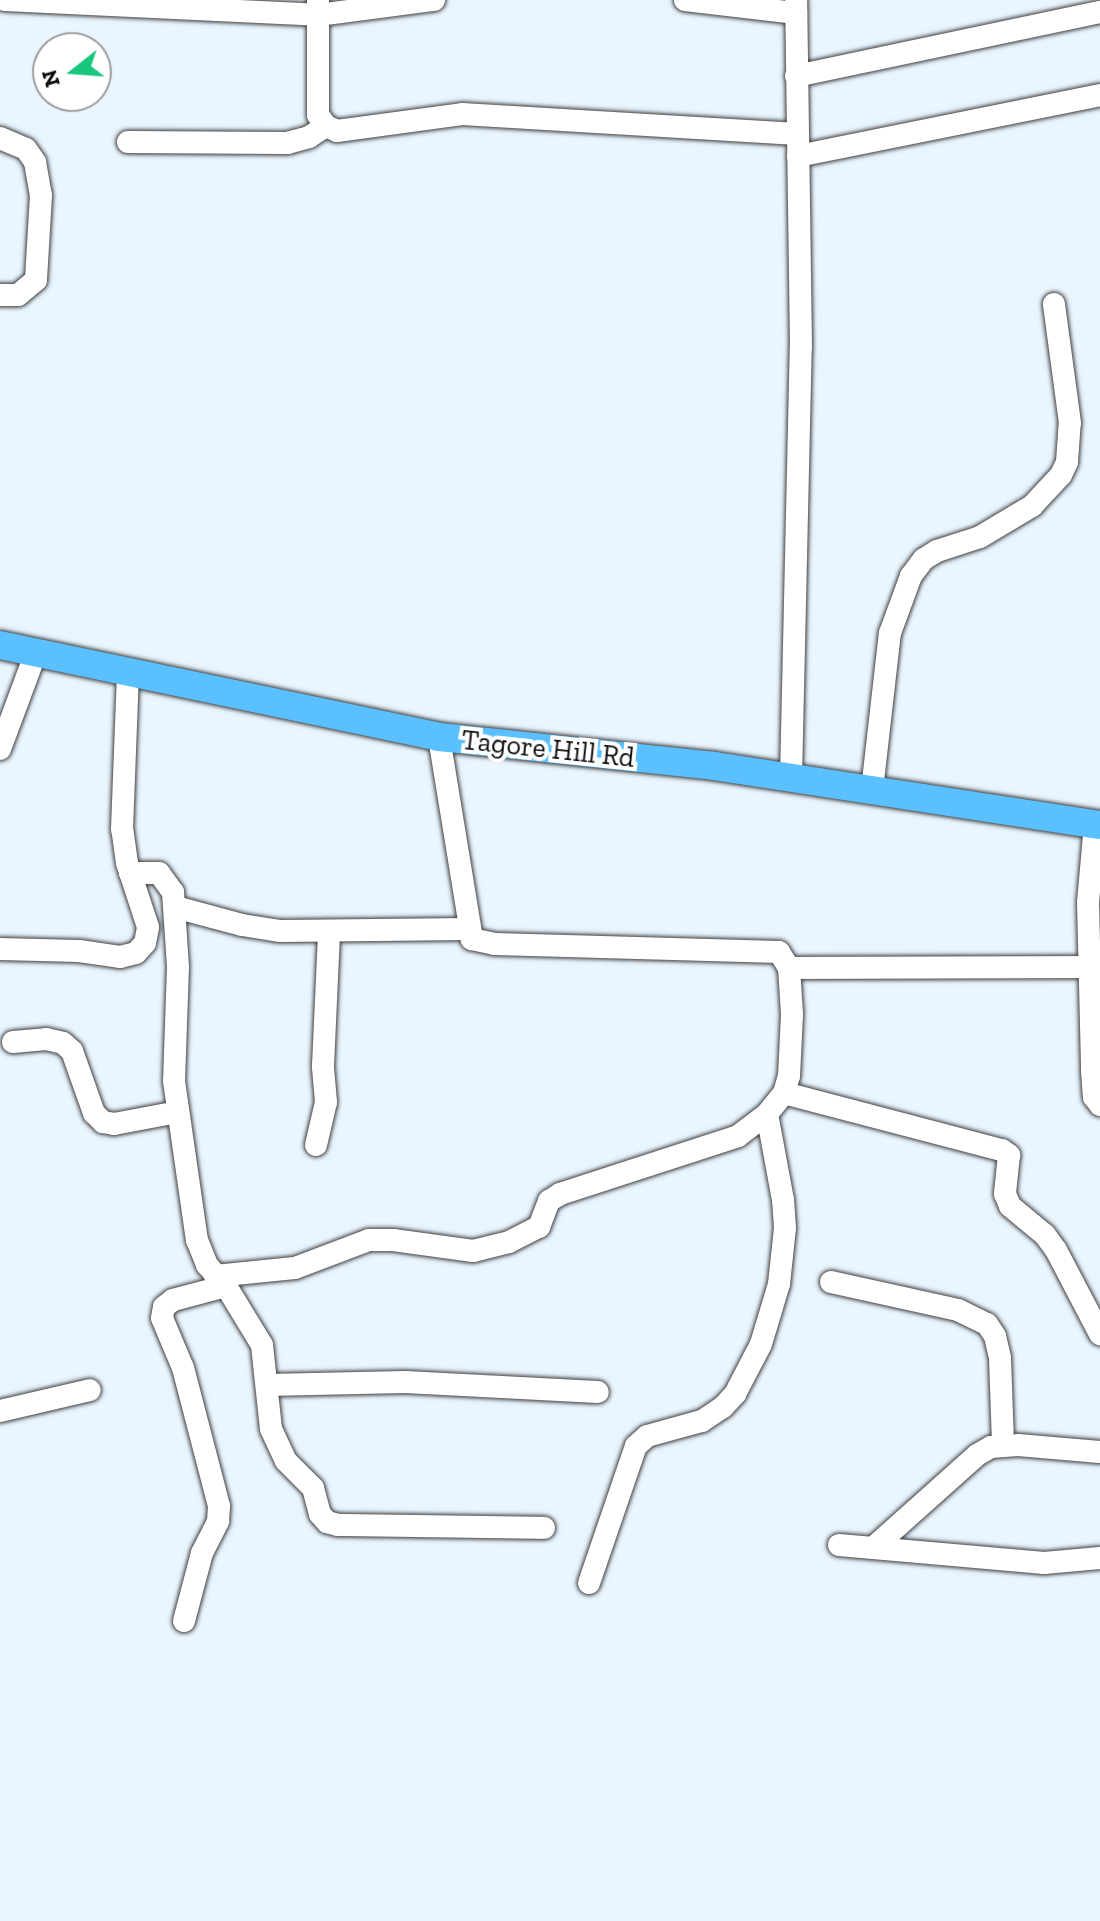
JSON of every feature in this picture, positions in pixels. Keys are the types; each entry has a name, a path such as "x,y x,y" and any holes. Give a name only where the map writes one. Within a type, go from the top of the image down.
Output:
{"main road":[{"name":"Tagore Hill Rd","path":"0,645 439,737 791,778 1098,825"}],"street":[{"path":"5,0 318,8 434,0"},
{"path":"685,0 796,7 801,347 791,778"},
{"path":"318,8 318,115 326,126 337,131 462,114 798,145 1100,95"},
{"path":"796,76 1100,12"},
{"path":"128,142 287,143 309,137 326,126"},
{"path":"0,138 26,149 35,162 41,195 36,280 18,295 0,295"},
{"path":"872,790 890,633 911,576 924,559 937,551 980,537 1032,506 1061,475 1067,462 1070,423 1054,304"},
{"path":"0,749 36,652"},
{"path":"0,949 79,951 120,957 136,953 145,943 148,927 123,847 121,811 128,672"},
{"path":"184,1621 202,1553 218,1521 219,1506 183,1368 162,1318 164,1307 173,1300 220,1281 295,1268 369,1240 416,1242 455,1251 489,1248 539,1227 549,1201 560,1194 738,1136 767,1114 784,1093 791,1050 789,968 779,952 767,949 495,944 472,939 439,737"},
{"path":"1098,825 1088,902 1094,1097 1100,1105"},
{"path":"130,873 159,873 173,892 178,1013 174,1081 197,1240 262,1345 269,1418 277,1445 286,1461 313,1488 320,1514 327,1522 338,1525 544,1528"},
{"path":"175,907 260,928 329,932 468,929"},
{"path":"316,1145 326,1102 323,1066 329,932"},
{"path":"789,968 1089,967"},
{"path":"13,1042 46,1039 63,1043 72,1051 94,1113 103,1122 114,1124 178,1112"},
{"path":"784,1093 1002,1150 1009,1155 1005,1194 1010,1206 1045,1235 1056,1250 1100,1334"},
{"path":"589,1583 636,1446 647,1436 702,1421 723,1407 735,1394 761,1344 779,1284 785,1228 767,1114"},
{"path":"831,1282 958,1310 987,1324 995,1336 1000,1358 1003,1445"},
{"path":"267,1385 405,1382 598,1392"},
{"path":"0,1411 90,1390"},
{"path":"873,1548 977,1455 1003,1445 1100,1452"},
{"path":"839,1545 1044,1563 1100,1558"}]}
